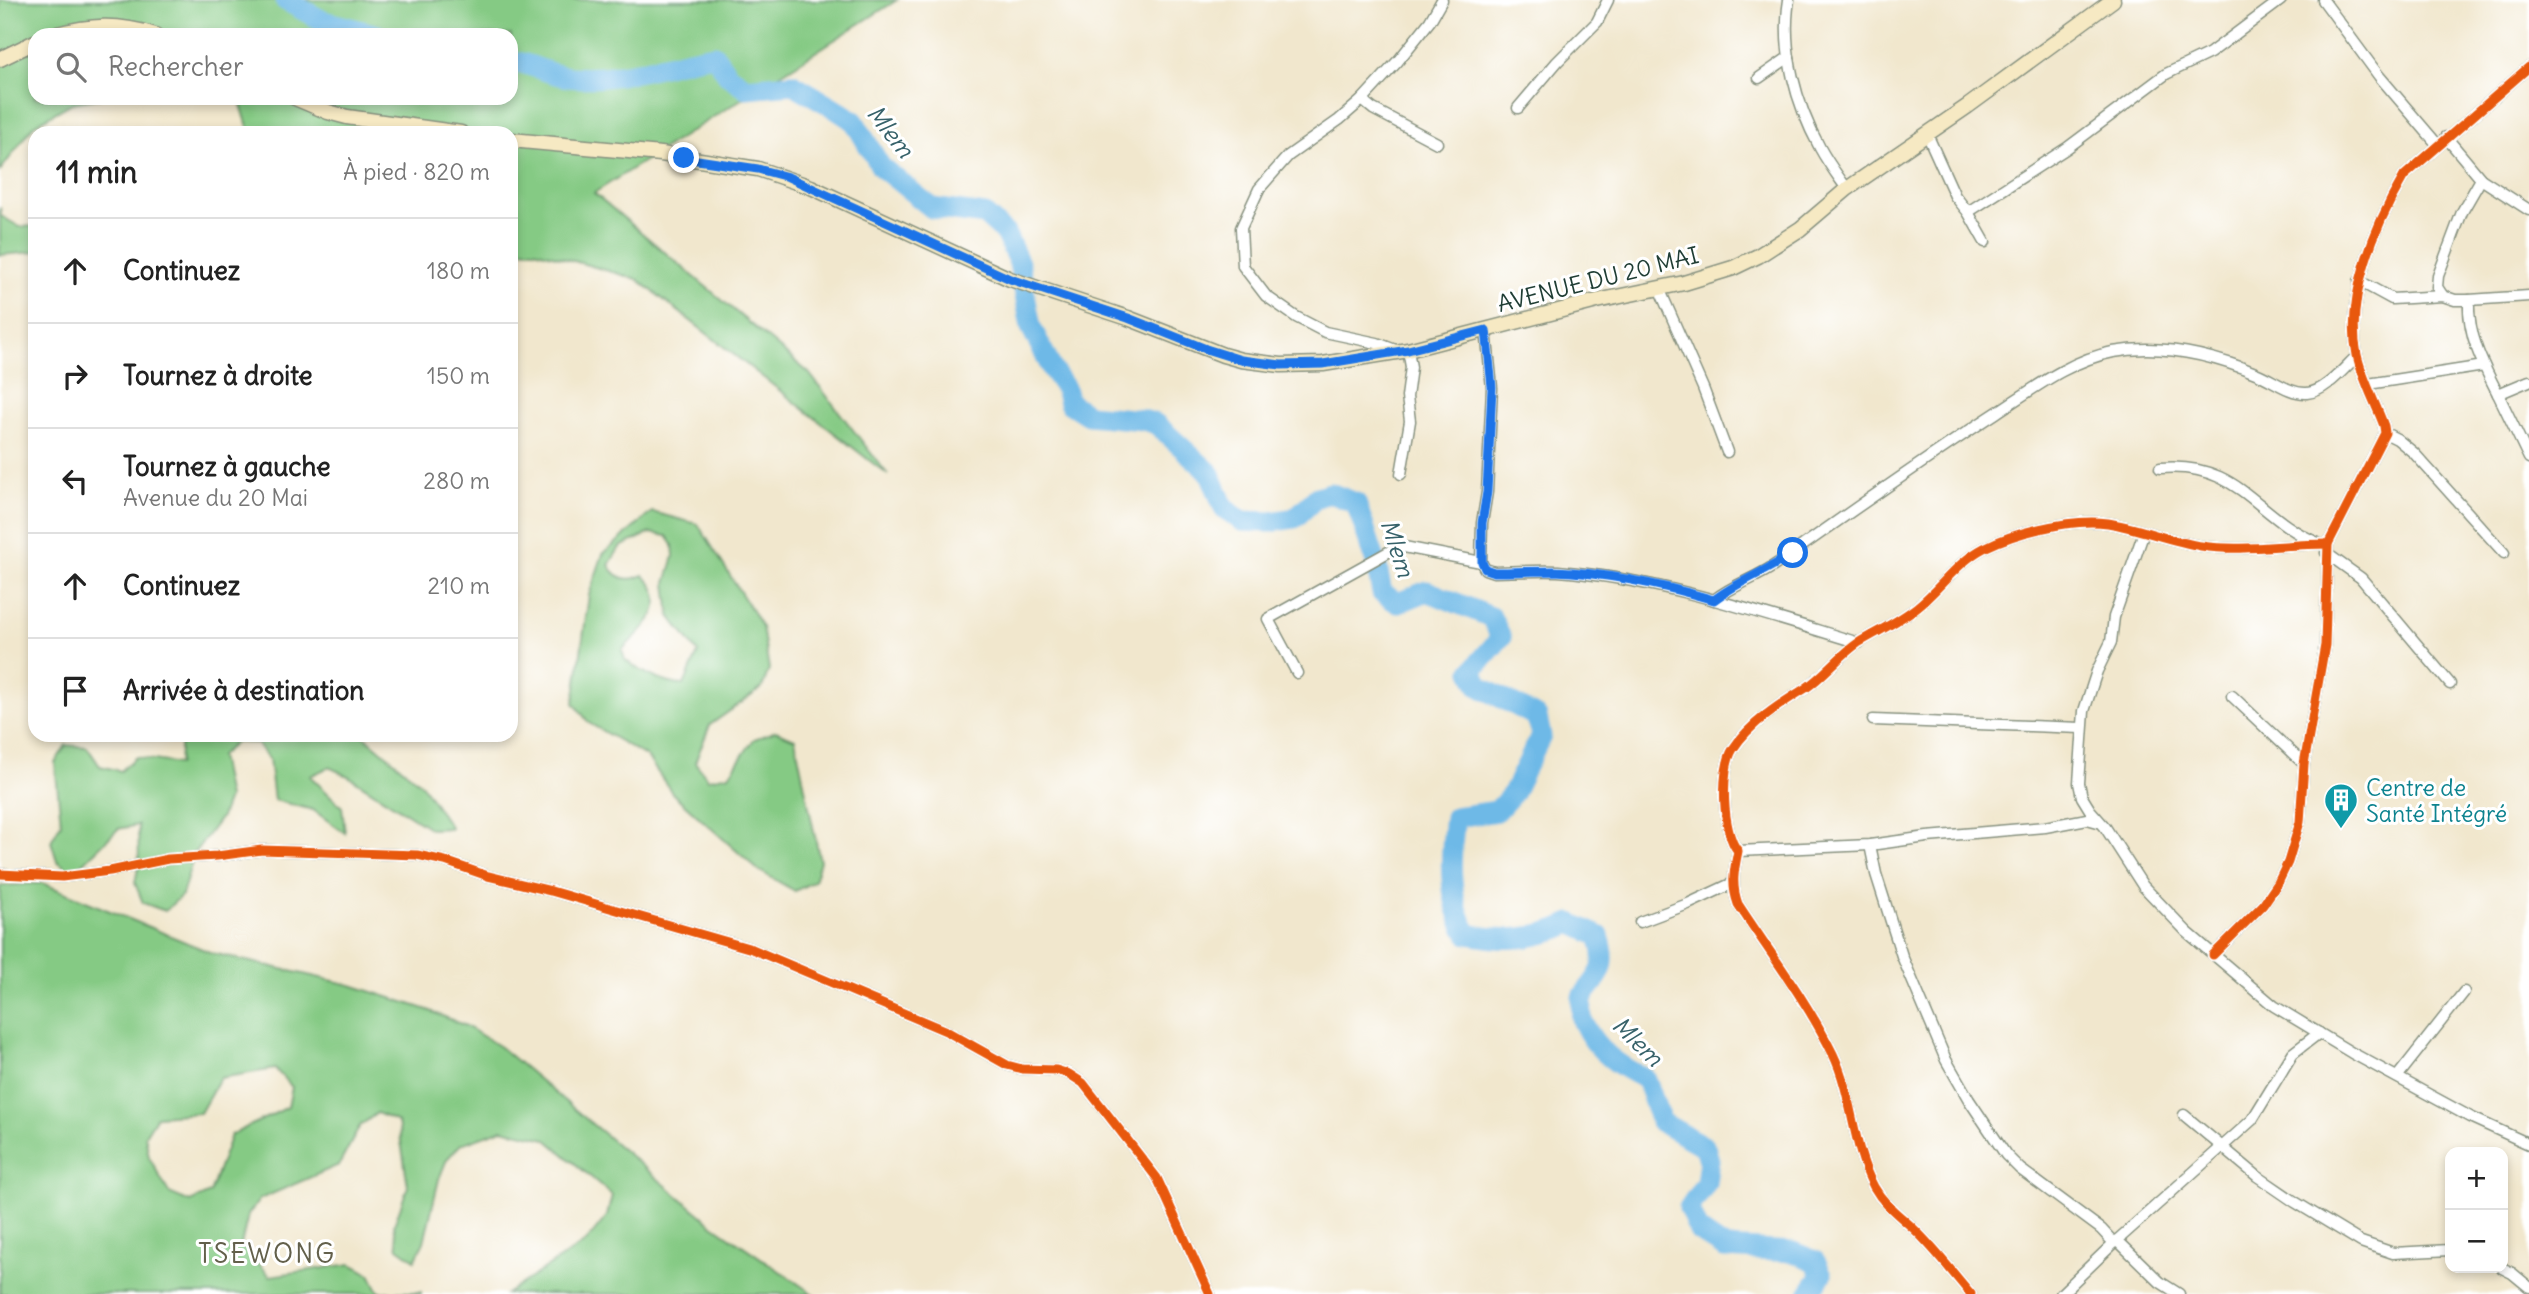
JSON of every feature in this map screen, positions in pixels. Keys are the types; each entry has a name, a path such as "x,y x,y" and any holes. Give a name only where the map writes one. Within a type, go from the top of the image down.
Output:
{"main road":[{"name":"AVENUE DU 20 MAI","path":"518,141 662,154 758,169 811,187 1010,279 1128,318 1206,349 1241,360 1281,365 1323,364 1404,351 1597,301 1707,277 1758,256 1800,229 1847,190 2113,0"},
{"path":"79,28 131,28"},
{"path":"0,59 28,46"},
{"path":"312,105 347,117 411,126"}],"street":[{"path":"1401,474 1410,421 1407,405 1411,375 1404,351 1325,332 1296,317 1266,296 1243,266 1241,228 1259,189 1288,156 1362,100 1430,22 1442,0"},
{"path":"1518,108 1557,62 1597,22 1608,0"},
{"path":"1789,0 1789,57 1797,91 1816,140 1847,190"},
{"path":"1968,212 2067,148 2166,74 2210,53 2281,0"},
{"path":"2323,0 2379,76 2442,141 2481,179 2529,210"},
{"path":"1759,78 1789,57"},
{"path":"2214,955 2247,923 2278,883 2288,862 2300,821 2304,764 2325,645 2328,606 2325,547 2385,433 2357,356 2354,313 2359,281 2398,186 2414,165 2529,67"},
{"path":"1362,100 1373,109 1437,143"},
{"path":"1927,134 1955,196 1968,212 1984,242"},
{"path":"2443,296 2437,288 2438,276 2462,212 2481,179"},
{"path":"2359,281 2392,299 2443,296 2455,300 2469,300 2529,296"},
{"path":"1660,288 1727,452"},
{"path":"2469,300 2470,327 2484,366 2529,458"},
{"path":"1486,330 1492,387 1487,492 1482,523 1482,562 1485,569 1494,572 1555,571 1671,588 1859,643"},
{"path":"1714,600 1730,588 1774,566 1918,464 2084,360 2113,352 2164,349 2229,363 2295,391 2308,393 2319,390 2357,356"},
{"path":"2368,384 2484,366"},
{"path":"2498,394 2529,381"},
{"path":"2385,433 2414,453 2504,554"},
{"path":"2160,468 2199,469 2226,480 2246,492 2290,528 2325,547 2361,578 2450,684"},
{"path":"1971,1294 1914,1229 1886,1205 1873,1184 1860,1149 1848,1096 1833,1054 1738,904 1733,883 1738,851 1733,845 1726,804 1727,764 1732,750 1751,728 1787,699 1809,686 1836,660 1915,609 1967,559 1984,548 2013,536 2040,528 2106,523 2199,546 2244,549 2325,547"},
{"path":"2144,533 2114,617 2111,642 2090,690 2081,728 2082,764 2079,783 2082,797 2143,886 2187,932 2274,1006 2470,1117 2529,1144"},
{"path":"1297,673 1268,619 1399,546 1482,562"},
{"path":"2232,696 2304,764"},
{"path":"1873,720 2081,728"},
{"path":"1738,851 1870,845 2045,827 2087,820 2098,821"},
{"path":"1870,845 1879,885 1902,956 1947,1060 1969,1100 2006,1155 2020,1169 2101,1229 2160,1282 2179,1294"},
{"path":"0,874 62,877 110,871 168,859 262,850 417,855 445,860 488,876 551,891 752,949 935,1026 1007,1065 1022,1069 1056,1070 1083,1083 1157,1178 1210,1294"},
{"path":"1640,922 1689,904 1733,883"},
{"path":"2397,1077 2464,992"},
{"path":"2061,1294 2252,1120 2293,1053 2319,1033"},
{"path":"2184,1115 2220,1147 2295,1202 2361,1242 2393,1253 2445,1250"},
{"path":"2508,1271 2529,1287"}],"green space":[{"path":"0,0 897,0 594,193 809,373 888,475 637,279 535,250 518,249 518,126 248,126 241,105 518,105 518,28 28,28 28,105 69,105 33,126 28,126 28,133 0,171"},
{"path":"0,207 1,216 20,227 28,226 28,253 0,255"},
{"path":"652,512 698,524 762,627 769,669 762,688 710,725 695,762 708,779 729,775 754,739 776,731 795,739 820,861 814,881 795,891 758,870 673,794 647,757 589,723 574,703 589,595 603,554","holes":["650,533 667,536 673,545 674,556 666,583 670,616 698,653 684,685 660,680 625,660 622,650 653,615 657,596 643,575 624,578 609,565 620,547"]},
{"path":"181,742 236,742 220,756 228,798 221,817 195,852 182,895 165,911 143,903 135,883 139,863 138,825 118,829 73,873 57,861 51,841 61,823 55,763 66,745 87,747 100,766 121,771 136,757 179,764"},
{"path":"236,742 371,742 422,785 451,828 431,829 348,776 329,767 310,776 342,807 345,833 313,810 274,800 269,759 256,743"},
{"path":"42,883 212,953 351,985 428,1010 466,1026 500,1047 713,1225 813,1294 506,1294 587,1241 607,1216 612,1195 546,1139 502,1129 461,1144 447,1159 439,1179 424,1242 415,1260 398,1248 394,1225 408,1186 398,1122 377,1113 360,1126 339,1165 260,1199 248,1215 241,1245 270,1276 351,1264 370,1274 379,1292 421,1294 0,1294 0,886","holes":["275,1069 292,1087 288,1107 231,1135 210,1193 190,1202 169,1193 149,1157 145,1135 157,1116 200,1113 220,1078"]}],"waterway":[{"name":"Mlem","path":"285,0 323,21 350,28"},
{"name":"Mlem","path":"518,62 562,76 587,78 624,74 714,55 728,75 746,88 793,84 854,121 881,167 932,208 985,215 1005,233 1019,263 1031,327 1052,369 1065,388 1069,403 1088,415 1143,420 1156,424 1210,473 1224,508 1242,521 1270,522 1295,518 1317,497 1330,493 1356,503 1376,562 1382,593 1398,603 1427,591 1491,617 1501,637 1472,671 1479,686 1537,717 1541,736 1513,793 1497,811 1455,817 1452,877 1461,921 1468,934 1495,938 1533,936 1571,923 1599,936 1603,962 1598,976 1582,997 1583,1021 1589,1034 1602,1050 1627,1069 1646,1079 1661,1122 1705,1147 1709,1160 1706,1183 1689,1208 1699,1231 1724,1248 1793,1252 1815,1261 1822,1275 1809,1294"}],"cycle path":[{"path":"2213,955 2263,905 2278,883 2288,862 2300,822 2304,764 2325,645 2328,544 2385,433 2359,364 2354,333 2359,286 2373,239 2404,176 2529,67"},
{"path":"1971,1294 1929,1244 1887,1205 1874,1187 1861,1155 1845,1087 1833,1054 1800,996 1738,904 1734,884 1738,851 1729,830 1725,801 1726,771 1733,749 1766,715 1813,683 1858,643 1917,607 1974,554 2012,537 2056,526 2091,522 2120,525 2189,544 2217,548 2328,544"},
{"path":"0,874 62,877 110,871 168,859 262,850 417,855 752,949 946,1031 1007,1065 1022,1069 1056,1070 1083,1083 1157,1178 1210,1294"}],"place":[{"name":"Centre de Santé Intégré","path":"2341,830"}],"district":[{"name":"TSEWONG","path":"267,1253"}],"route":[{"path":"684,158 758,169 788,177 1010,279 1128,318 1241,360 1281,365 1323,364 1385,355 1486,330 1492,387 1487,492 1482,523 1482,562 1485,569 1494,572 1555,571 1607,577 1671,588 1714,600 1730,588 1774,566 1793,553"}]}
